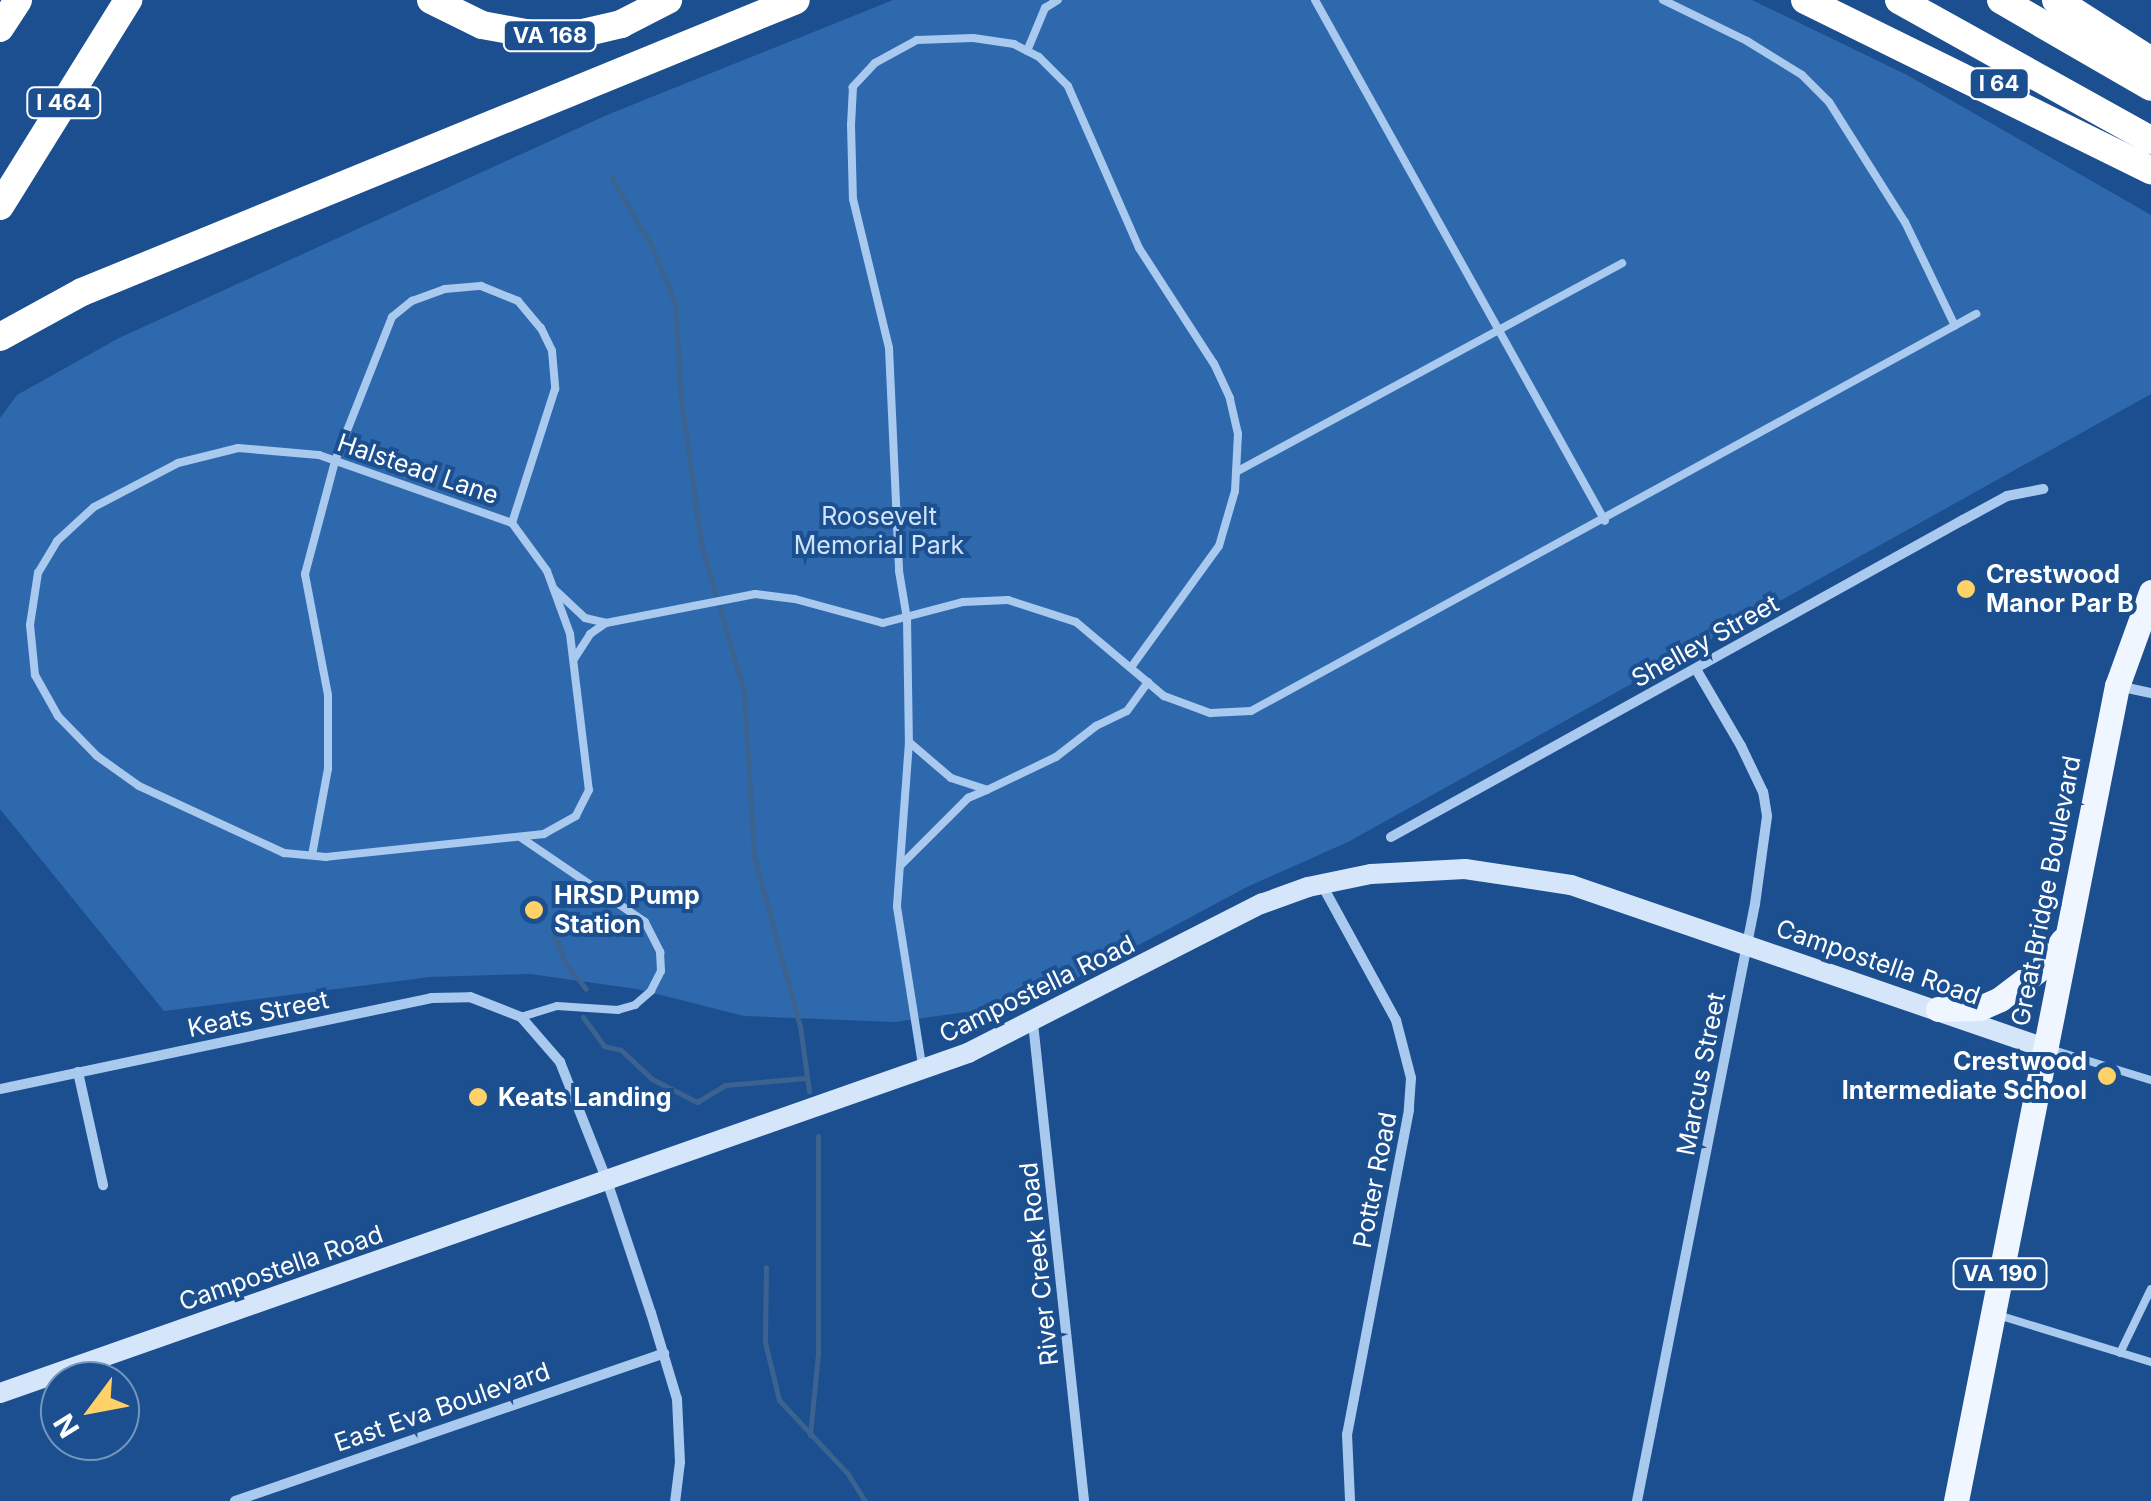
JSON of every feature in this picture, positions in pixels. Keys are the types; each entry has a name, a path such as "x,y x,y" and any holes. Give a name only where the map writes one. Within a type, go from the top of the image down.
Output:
{"highway":[{"path":"0,28 18,0"},
{"name":"I 464","path":"0,206 128,0"},
{"name":"VA 168","path":"432,0 482,25 564,36 620,24 668,0"},
{"path":"0,338 52,306 128,272 796,0"},
{"path":"1806,0 2151,170"},
{"name":"I 64","path":"1846,0 2151,170"},
{"path":"1899,0 2151,140"},
{"path":"2001,0 2151,86"},
{"path":"2056,0 2151,61"}],"main road":[{"name":"Great Bridge Boulevard","path":"1956,1501 2117,686 2151,592"},
{"name":"Campostella Road","path":"0,1392 923,1070 1033,1023 1261,904 1321,884 1414,869 1497,871 1571,885 1747,942 2046,1048"},
{"path":"1938,1009 1980,1008 2000,1000 2046,964 2068,932"}],"street":[{"name":"Shelley Street","path":"1391,837 2007,496 2043,489"},
{"name":"Marcus Street","path":"1637,1501 1764,856 1764,792 1696,669"},
{"path":"2117,686 2151,692"},
{"name":"Potter Road","path":"1321,884 1396,1020 1411,1078 1409,1110 1349,1422 1350,1501"},
{"name":"Keats Street","path":"0,1089 430,998 470,997 521,1018 560,1062 607,1181 664,1353 677,1399 680,1435 674,1501"},
{"name":"River Creek Road","path":"1033,1023 1084,1501"},
{"path":"78,1072 103,1185"},
{"name":"East Eva Boulevard","path":"234,1501 664,1353"}],"lane":[{"path":"1027,51 1044,8 1058,0"},
{"path":"1315,0 1501,329 1604,521"},
{"path":"1664,0 1748,41 1802,75 1830,102 1905,222 1955,326"},
{"path":"923,1070 909,1005 897,907 909,742 907,619 899,571 889,348 853,199 853,86 876,63 917,40 973,38 1014,44 1068,86 1139,248 1214,364 1230,398 1238,434 1236,472 1219,546 1132,666"},
{"path":"1236,472 1622,263"},
{"path":"312,856 328,769 328,695 306,574 335,460 392,317 412,300 445,288 481,286 518,301 541,328 552,351 556,389 512,523"},
{"path":"554,589 584,618 606,622 755,594 795,599 883,624 963,602 1008,600 1076,622 1164,696 1210,713 1251,711 1976,314"},
{"name":"Halstead Lane","path":"238,448 335,460 512,523 547,571 574,658 589,790 576,816 560,827 520,837 312,856 284,853 139,786 97,756 58,716 35,674 30,625 38,573 58,541 94,507 178,463 238,448"},
{"path":"574,658 590,634 606,622"},
{"path":"899,867 968,798 1056,758 1096,726 1127,711 1148,682"},
{"path":"909,742 952,778 987,790"},
{"path":"520,837 645,922 660,952 661,971 651,991 635,1004 618,1010 558,1006 521,1018"},
{"path":"2046,1048 2151,1080"},
{"path":"2120,1353 2151,1289"},
{"path":"1992,1313 2151,1362"}],"green space":[{"name":"Roosevelt Memorial Park","path":"893,0 1752,0 1907,75 2151,215 2151,394 1348,842 1247,887 1030,1003 895,1022 744,1016 637,989 530,974 430,977 164,1011 0,809 0,418 17,395 119,338 607,115"}],"waterway":[{"path":"612,178 652,247 675,303 681,398 701,544 744,692 754,856 800,1026 809,1091"},
{"path":"554,934 565,963 586,989"},
{"path":"583,1017 604,1046 621,1050 652,1079 697,1102 725,1085 806,1078"},
{"path":"810,1435 818,1353 818,1136"},
{"path":"766,1267 765,1342 779,1400 848,1474 865,1501"}],"place":[{"name":"Crestwood Manor Par B","path":"1966,589"},
{"name":"HRSD Pump Station","path":"534,910"},
{"name":"Crestwood Intermediate School","path":"2107,1076"},
{"name":"Keats Landing","path":"478,1097"}]}
